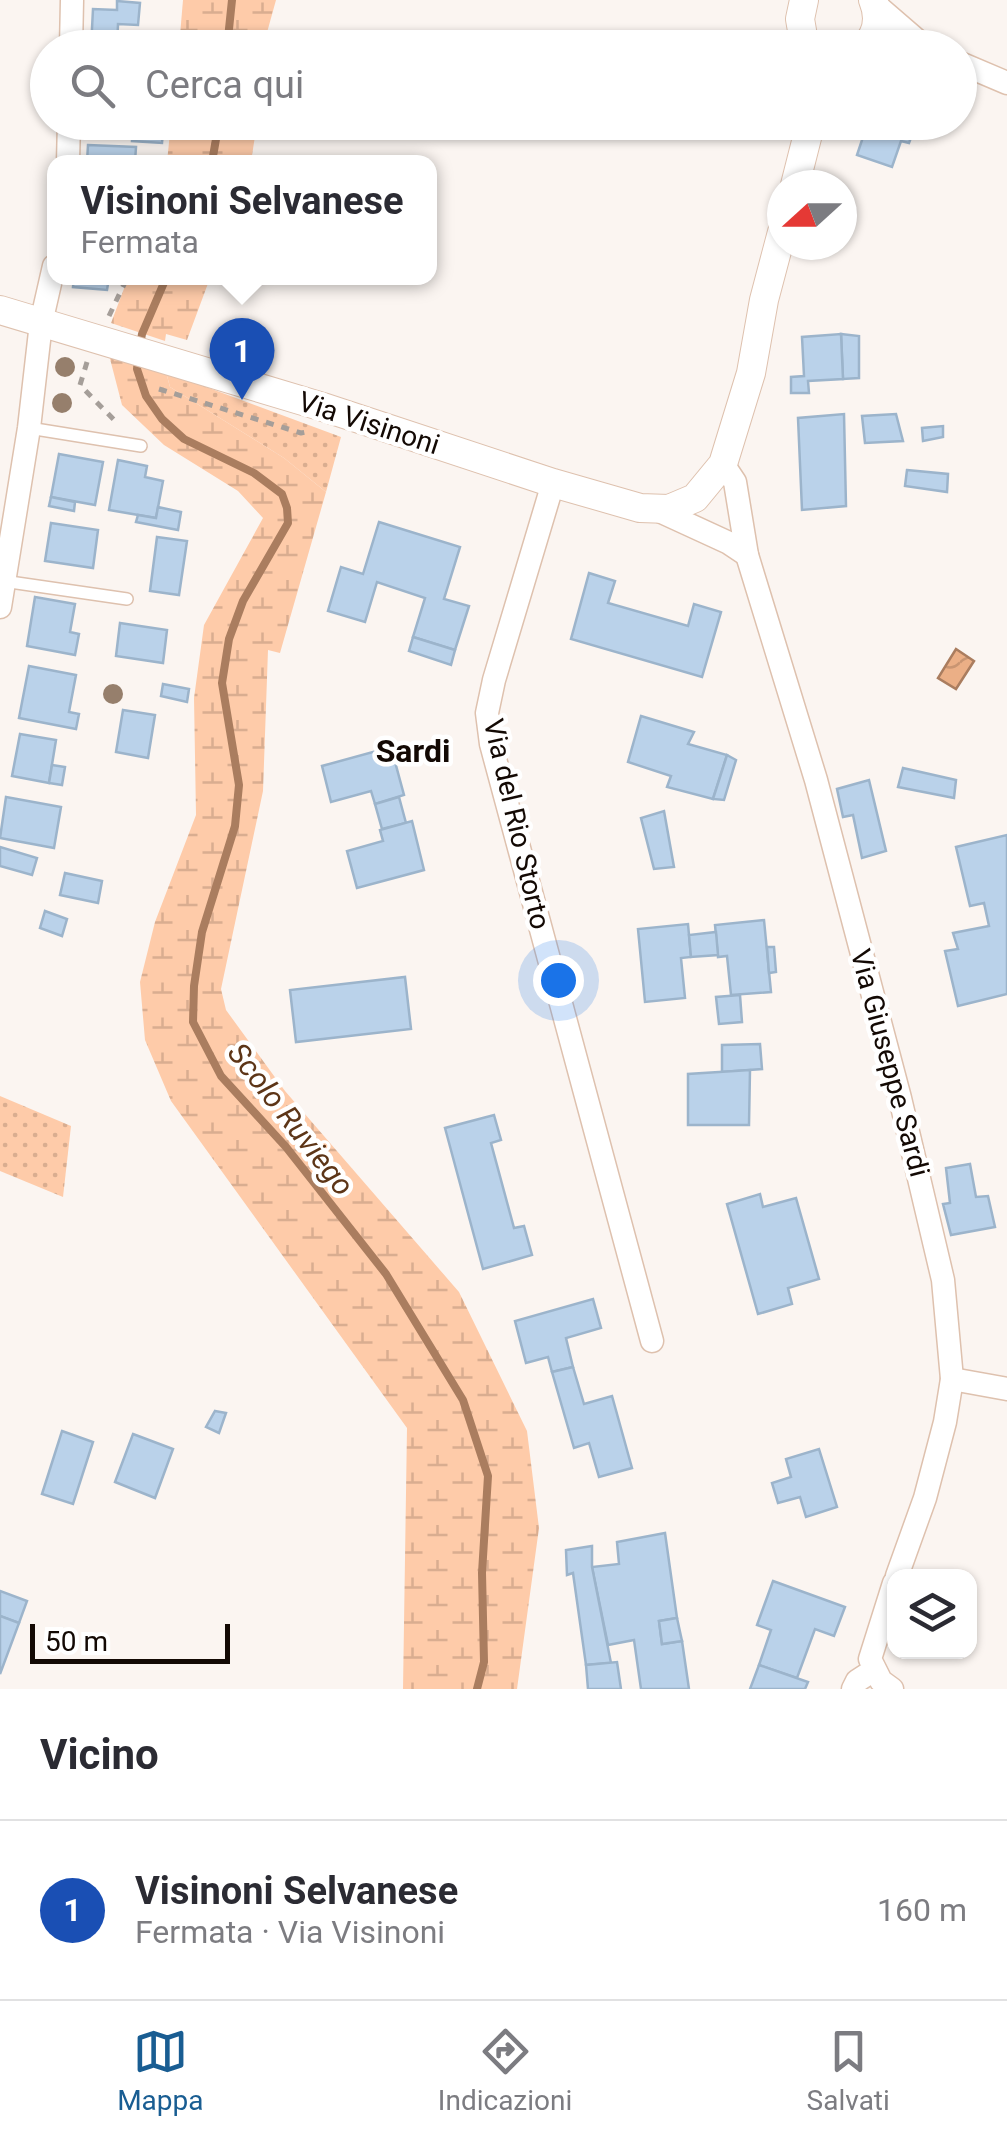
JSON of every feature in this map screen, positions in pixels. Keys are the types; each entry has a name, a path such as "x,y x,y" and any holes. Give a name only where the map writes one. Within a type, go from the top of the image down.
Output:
{"street":[{"path":"71,30 72,0"},
{"path":"804,0 800,18 804,30"},
{"path":"874,2 876,30"},
{"path":"874,2 906,30"},
{"path":"977,70 1007,82"},
{"path":"799,170 806,140"},
{"path":"655,509 684,505 695,498 723,464 751,373 775,260"},
{"path":"0,607 50,285"},
{"name":"Via Visinoni","path":"0,310 324,407 553,483 655,509"},
{"name":"Via Giuseppe Sardi","path":"723,464 735,482 747,555 812,765 935,1239 949,1321 952,1379 936,1458 900,1569"},
{"name":"Via del Rio Storto","path":"553,483 487,713 496,764 652,1340"},
{"path":"655,509 729,542 747,555"},
{"path":"952,1379 1007,1388"},
{"name":"Via Giuseppe Sardi","path":"874,1670 870,1659 873,1643 887,1605"},
{"path":"853,1689 857,1681 874,1670 892,1689"}],"lane":[{"path":"29,428 141,446"},
{"path":"3,581 127,599"}],"path":[{"path":"105,342 124,285"},
{"path":"80,385 141,446"}],"green space":[{"path":"183,0 276,0 268,30 180,30"},
{"path":"169,140 254,140 252,155 168,155"},
{"path":"125,285 207,285 187,340 166,334 165,341 111,323"},
{"path":"109,355 166,372 170,387 284,458 326,492 280,653 268,650 263,791 221,989 226,1010 285,1091 459,1292 527,1431 539,1528 517,1689 403,1689 407,1428 171,1101 145,1040 140,982 155,922 196,815 194,698 204,625 263,518 238,491 164,445 122,405"},
{"path":"166,372 341,437 326,492 284,458 170,387"},
{"path":"0,1096 71,1126 63,1197 0,1171"}],"water":[{"path":"956,649 974,661 956,689 938,678"}],"building":[{"path":"117,1 140,3 138,25 118,24 118,30 92,30 93,9 117,10"},
{"path":"862,140 910,140 901,141 892,167 857,155"},
{"path":"88,145 136,147 135,155 87,155"},
{"path":"73,285 108,285 107,290"},
{"path":"841,334 859,336 859,378 843,379"},
{"path":"841,334 843,379 808,381 809,393 791,393 791,377 804,376 802,337"},
{"path":"844,414 846,506 802,510 798,418"},
{"path":"896,414 903,441 865,443 862,416"},
{"path":"943,426 943,437 923,441 922,428"},
{"path":"59,454 103,462 95,505 51,497"},
{"path":"118,460 147,466 145,477 163,481 156,518 109,510"},
{"path":"907,470 948,474 947,492 905,486"},
{"path":"51,497 75,502 74,511 49,506"},
{"path":"158,507 181,512 178,530 136,522 138,515 156,518"},
{"path":"379,522 460,547 444,599 469,606 455,650 413,637 425,598 377,582 365,622 328,611 341,567 363,574"},
{"path":"51,523 98,530 93,568 45,561"},
{"path":"157,537 187,541 179,595 150,591"},
{"path":"589,573 615,581 608,603 688,626 694,604 721,612 702,677 571,639"},
{"path":"35,597 75,604 70,632 79,634 75,655 27,646"},
{"path":"120,623 167,630 163,663 116,656"},
{"path":"413,637 455,650 451,665 409,651"},
{"path":"29,666 76,675 69,712 79,714 76,729 19,718"},
{"path":"163,684 189,689 187,702 161,696"},
{"path":"123,710 155,715 148,758 116,752"},
{"path":"641,716 694,732 688,744 727,755 713,799 667,787 671,776 628,762"},
{"path":"20,734 56,740 49,783 12,776"},
{"path":"391,747 404,795 375,804 371,791 331,802 322,766"},
{"path":"727,755 736,760 724,800 713,799"},
{"path":"52,765 65,767 62,785 49,783"},
{"path":"903,768 956,780 954,798 898,787"},
{"path":"869,780 886,851 862,858 853,815 843,817 837,789"},
{"path":"6,797 61,807 54,848 0,838"},
{"path":"399,797 406,823 382,829 375,804"},
{"path":"664,811 674,867 654,869 641,818"},
{"path":"412,821 424,870 357,888 347,851 383,841 380,830"},
{"path":"1007,835 1007,994 958,1006 945,951 958,949 953,933 989,926 984,903 970,906 956,847"},
{"path":"0,847 37,858 32,875 0,866"},
{"path":"65,873 102,881 98,903 60,895"},
{"path":"45,911 67,919 62,936 40,928"},
{"path":"764,920 771,992 731,995 727,956 718,957 715,925"},
{"path":"688,924 691,957 681,958 685,998 645,1002 638,929"},
{"path":"716,932 718,955 691,957 689,935"},
{"path":"767,947 774,947 776,972 769,973"},
{"path":"405,977 411,1029 296,1042 290,990"},
{"path":"740,995 742,1022 719,1024 716,997"},
{"path":"760,1044 762,1069 722,1072 722,1045"},
{"path":"750,1070 749,1125 688,1125 688,1074"},
{"path":"494,1115 501,1140 491,1143 514,1228 524,1226 532,1255 483,1269 445,1128"},
{"path":"970,1164 976,1197 988,1196 995,1227 951,1235 943,1204 950,1203 946,1168"},
{"path":"760,1194 763,1207 796,1198 819,1279 788,1288 792,1304 758,1314 727,1204"},
{"path":"593,1299 601,1328 566,1338 573,1367 552,1372 548,1357 526,1363 515,1321"},
{"path":"573,1367 584,1404 612,1396 632,1468 599,1477 589,1443 574,1448 552,1372"},
{"path":"215,1411 226,1413 219,1433 206,1427"},
{"path":"62,1431 93,1442 73,1504 42,1494"},
{"path":"133,1434 173,1449 155,1498 115,1482"},
{"path":"819,1449 837,1507 806,1517 800,1497 778,1503 772,1483 791,1477 786,1459"},
{"path":"665,1533 677,1618 659,1621 662,1644 682,1641 689,1689 641,1689 634,1640 608,1645 592,1567 619,1564 617,1542"},
{"path":"592,1546 592,1567 611,1663 586,1665 573,1573 567,1575 566,1550"},
{"path":"773,1581 845,1607 834,1636 815,1629 797,1678 759,1665 771,1630 757,1625"},
{"path":"0,1591 27,1601 19,1623 0,1616"},
{"path":"0,1616 19,1623 0,1674"},
{"path":"677,1618 682,1641 662,1644 659,1621"},
{"path":"617,1662 621,1689 588,1689 586,1665"},
{"path":"759,1665 808,1682 805,1689 750,1689"}],"waterway":[{"name":"Scolo Ruviego","path":"229,30 232,0"},
{"name":"Scolo Ruviego","path":"213,155 216,140"},
{"name":"Scolo Ruviego","path":"140,345 163,285"},
{"name":"Scolo Ruviego","path":"138,359 137,369 146,396 162,419 184,439 254,473 282,494 287,508 288,523 243,601 229,639 222,683 239,785 235,826 202,932 193,1022 221,1076 286,1147 386,1274 463,1400 488,1476 482,1573 484,1662 477,1689"}],"place":[{"name":"Visinoni Selvanese","path":"242,400"}],"district":[{"name":"Sardi","path":"413,751"}]}
